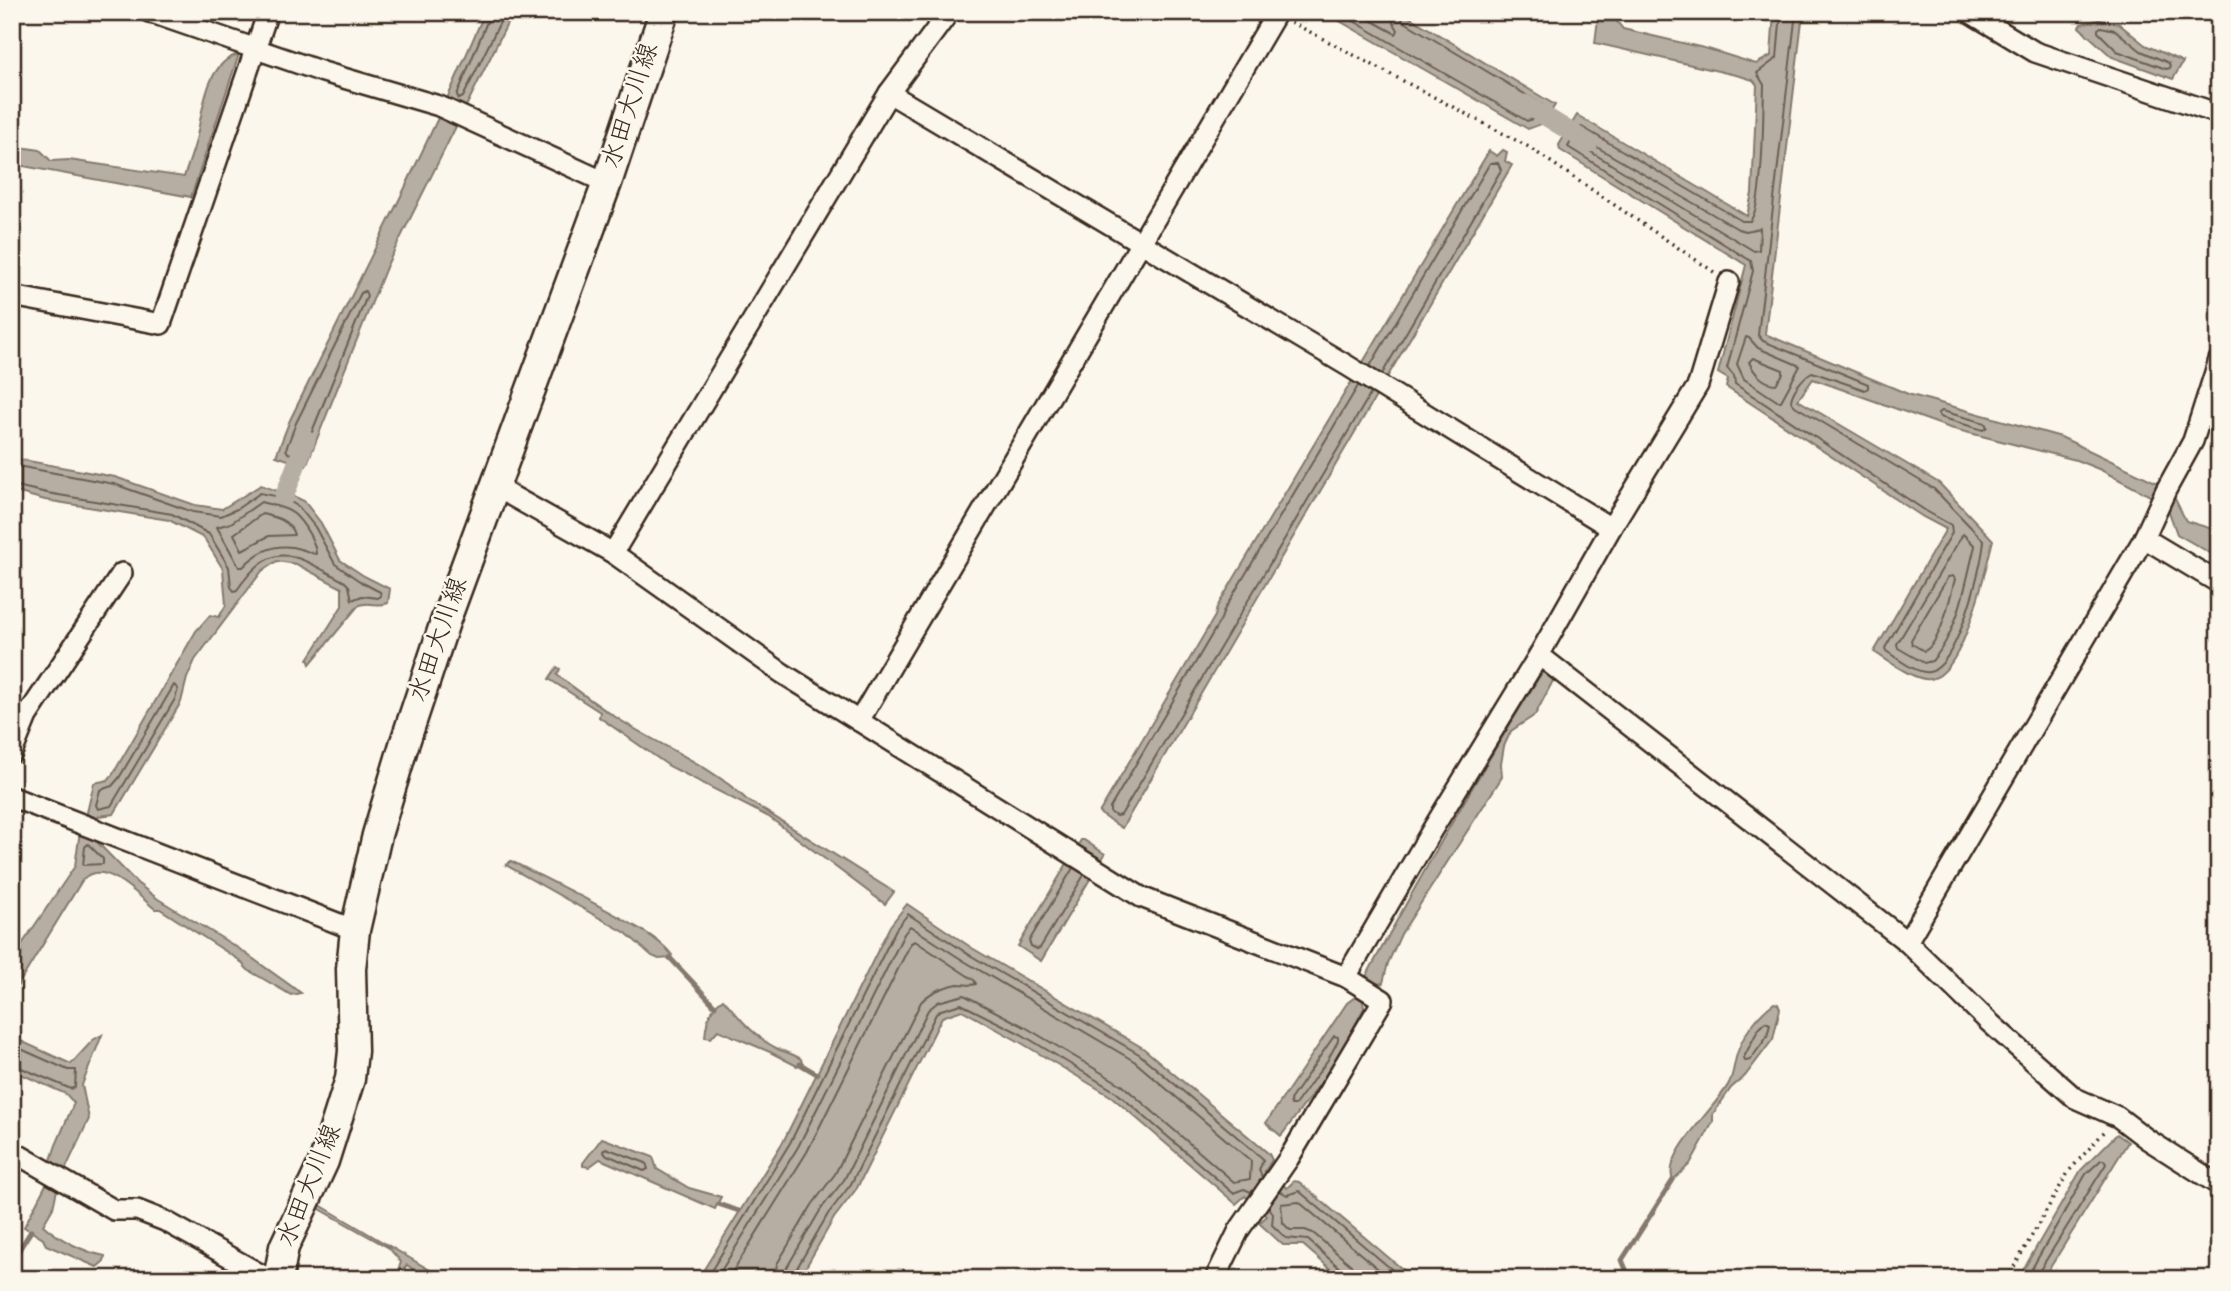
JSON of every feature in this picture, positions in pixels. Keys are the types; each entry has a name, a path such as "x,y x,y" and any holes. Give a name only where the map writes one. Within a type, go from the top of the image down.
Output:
{"main road":[{"name":"水田大川線","path":"278,1279 284,1247 324,1161 350,1079 353,1051 351,969 355,929 377,835 403,748 445,622 607,183 664,12"}],"street":[{"path":"149,12 323,72 439,106 607,183"},
{"path":"12,296 161,324 268,12"},
{"path":"613,553 889,93 949,12"},
{"path":"1969,12 2035,52 2219,114"},
{"path":"859,721 1275,13"},
{"path":"889,93 1348,366 1611,528"},
{"path":"1346,977 1698,385 1729,282"},
{"path":"1907,942 2148,530 2193,441 2219,360"},
{"path":"495,487 613,553 782,673 1141,897 1346,977 1384,1000 1289,1158 1240,1230 1215,1279"},
{"path":"2148,530 2219,583"},
{"path":"12,753 26,716 122,573"},
{"path":"1539,655 1907,942 1989,1022 2074,1098 2118,1117 2219,1185"},
{"path":"12,797 355,929"},
{"path":"12,1151 114,1210 137,1210 165,1221 269,1279"}],"path":[{"path":"1275,13 1527,146 1729,282"},
{"path":"2007,1279 2069,1171 2118,1117"}],"water":[{"path":"485,12 513,12 387,265 306,466 276,456 290,420 447,99"},
{"path":"1324,12 1401,12 1555,105 1544,123 1528,129"},
{"path":"1774,12 1803,12 1765,334 1908,394 2061,437 2162,485 2171,491 2186,521 2219,531 2219,558 2177,534 2168,509 2156,499 2101,470 2076,460 1950,428 1813,379 1798,400 1939,483 1993,540 1972,618 1954,659 1943,672 1931,679 1918,677 1874,652 1946,529 1923,517 1726,387 1728,379 1718,373 1746,265 1560,150 1559,145 1577,115 1747,216 1752,193 1757,85 1753,80 1740,76 1595,43 1598,19 1601,15 1615,19 1623,29 1708,49 1756,64 1771,56"},
{"path":"2099,20 2119,24 2145,45 2183,62 2173,79 2112,57 2079,27 2081,24"},
{"path":"239,54 191,197 12,164 12,146 40,150 51,161 69,160 184,177 212,78 228,59"},
{"path":"1503,150 1507,152 1505,161 1512,165 1122,828 1099,813 1215,616 1217,607 1489,151 1497,156"},
{"path":"12,458 115,477 195,505 222,509 261,485 280,492 290,473 299,477 291,495 304,501 321,523 340,560 390,589 388,603 358,606 310,664 308,659 342,606 342,588 296,564 277,561 262,571 195,660 181,702 114,814 99,816 92,833 95,840 137,883 238,948 301,993 291,995 248,970 239,960 160,909 155,909 120,881 101,873 83,879 12,995 12,959 75,866 80,831 83,829 94,783 108,780 113,774 196,631 210,615 219,617 226,605 223,569 204,538 169,520 45,500 12,491"},
{"path":"557,667 560,669 557,675 607,711 715,775 746,799 894,892 885,904 769,817 669,766 599,717 600,712 549,679"},
{"path":"1551,668 1556,675 1535,715 1511,731 1504,746 1502,777 1401,934 1388,963 1383,983 1372,985 1363,1001 1364,1008 1334,1065 1281,1136 1266,1123 1347,1003 1355,997 1494,751 1543,671"},
{"path":"1081,840 1105,854 1041,961 1018,946"},
{"path":"511,861 628,922 657,940 672,955 670,958 659,959 652,956 626,933 506,865"},
{"path":"907,904 972,948 1143,1048 1269,1154 1272,1160 1265,1171 1287,1188 1294,1181 1299,1182 1414,1279 1342,1279 1303,1245 1283,1245 1259,1223 1267,1216 1245,1196 1236,1204 1112,1097 962,1010 942,1017 857,1188 834,1218 799,1279 698,1279 784,1140 890,926"},
{"path":"723,999 760,1038 801,1059 802,1063 797,1066 718,1030 711,1038 705,1037 710,1015"},
{"path":"1774,1003 1778,1004 1780,1009 1773,1039 1745,1076 1731,1088 1713,1114 1713,1122 1690,1164 1673,1180 1675,1158 1729,1083 1738,1051 1748,1031"},
{"path":"102,1035 82,1085 89,1119 58,1185 53,1208 43,1225 72,1244 105,1256 104,1261 97,1267 46,1245 43,1239 24,1227 54,1169 50,1163 74,1103 66,1094 12,1070 12,1037 71,1064 93,1040"},
{"path":"2117,1134 2128,1142 2043,1279 2018,1279 2081,1170"},
{"path":"602,1138 653,1157 657,1169 689,1188 721,1197 715,1209 600,1159 589,1167 583,1166"},
{"path":"320,1205 445,1279 426,1279 407,1265 402,1272 399,1268 401,1262 389,1248 318,1208"}],"waterway":[{"path":"1525,104 1589,143"},
{"path":"284,497 306,440"},
{"path":"670,958 715,1006"},
{"path":"800,1064 817,1074"},
{"path":"1630,1279 1622,1260 1673,1180"},
{"path":"718,1204 739,1211"},
{"path":"12,1261 31,1231"}]}
